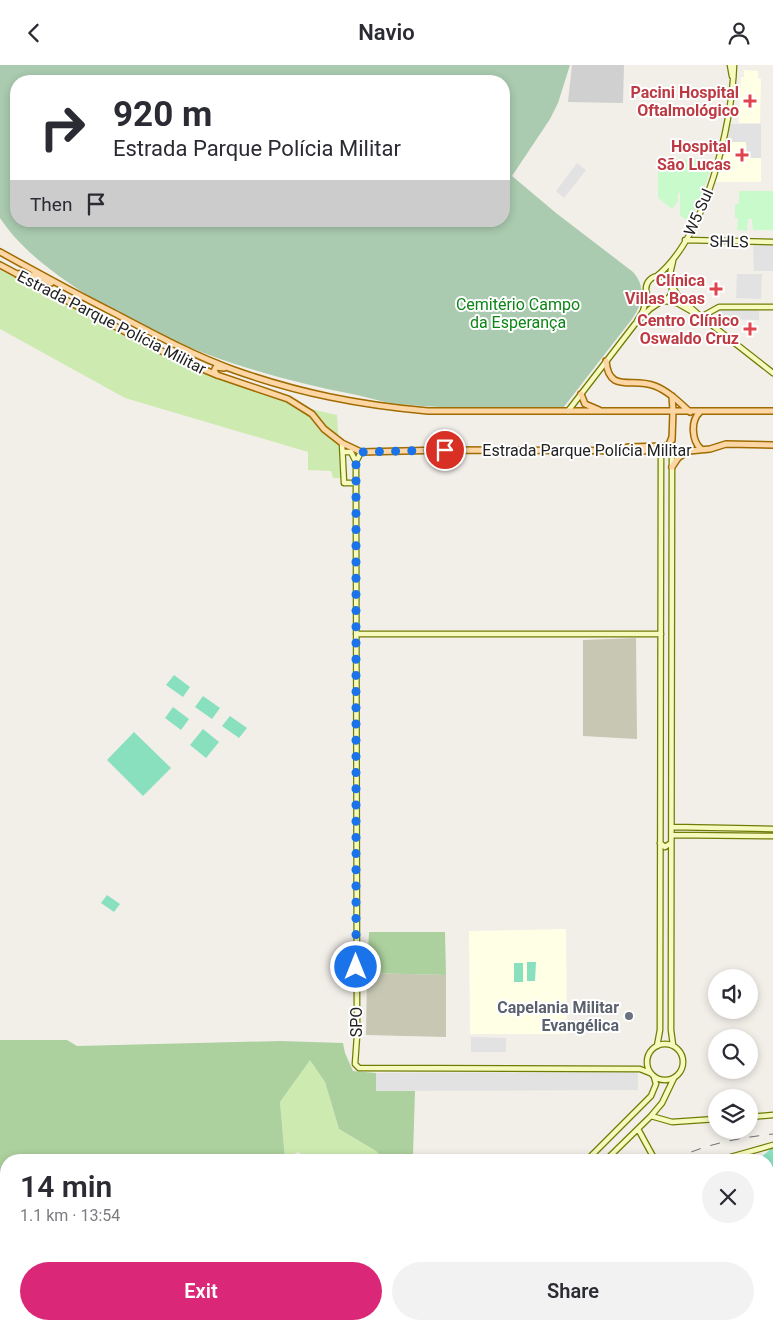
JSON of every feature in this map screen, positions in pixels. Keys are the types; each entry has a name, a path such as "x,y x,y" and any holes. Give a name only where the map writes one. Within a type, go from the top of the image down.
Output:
{"main road":[{"name":"Estrada Parque Polícia Militar","path":"0,252 144,330 189,351 234,370 325,397 376,406 428,411 773,411"},
{"name":"Estrada Parque Polícia Militar","path":"0,265 169,355 216,375 288,399 312,414 324,429 342,443 361,452 445,450 688,451 726,444 773,445"},
{"path":"17,274 24,273 72,291"},
{"path":"169,355 187,359 190,356 189,351"},
{"path":"606,361 607,371 614,380 619,382 642,382 653,385 672,396 690,412"},
{"path":"216,375 214,371 216,367 234,370"},
{"path":"581,394 585,404 602,411"},
{"path":"672,396 672,451"},
{"path":"700,412 694,421 694,434 696,443 701,449"},
{"path":"588,450 608,447 665,446 670,444 672,437"},
{"path":"672,467 678,458 688,451"}],"street":[{"name":"W5 Sul","path":"657,276 674,257 685,240 709,190 720,158 729,111 732,65"},
{"name":"SHLS","path":"685,240 773,242"},
{"name":"W5 Sul","path":"671,285 671,270 674,257"},
{"path":"568,411 635,324 643,311 647,297 645,291 647,283 650,279 657,276 665,277 678,296 700,316 773,373"},
{"path":"635,324 650,309 665,301 671,295 671,285"},
{"path":"647,297 659,303"},
{"path":"665,301 676,303 700,316"},
{"path":"700,316 718,307 773,307"},
{"path":"706,321 713,310"},
{"path":"342,443 344,483 356,483"},
{"path":"657,1046 660,1030 661,451"},
{"path":"612,1154 662,1103 674,1078 681,1071 684,1061 680,1052 673,1045 671,1030 672,451"},
{"path":"343,452 351,452 356,462"},
{"name":"SPO","path":"361,452 356,462 356,1067 413,1069 640,1069 650,1073"},
{"path":"661,560 666,557 672,560"},
{"path":"661,604 672,603"},
{"path":"356,634 661,634"},
{"path":"661,687 663,691 672,689"},
{"path":"661,785 666,781 671,784"},
{"path":"672,827 773,829"},
{"path":"703,828 706,835"},
{"path":"752,829 752,836"},
{"path":"672,835 773,836"},
{"path":"660,843 665,847 671,843"},
{"path":"660,967 672,967"},
{"path":"673,1045 662,1044 657,1046 649,1053 647,1063 650,1073 654,1077 664,1081 674,1078"},
{"path":"640,1069 647,1063"},
{"path":"592,1154 651,1095 656,1084 654,1077"},
{"path":"651,1115 672,1122 708,1120"},
{"path":"758,1116 773,1115"},
{"path":"638,1129 652,1154"},
{"path":"741,1154 773,1145"}],"shaded area":[{"path":"572,65 624,65 623,103 568,102"},
{"name":"Pacini Hospital Oftalmológico","path":"744,70 758,71 758,78 761,79 760,123 739,123 741,77 744,77"},
{"name":"Hospital São Lucas","path":"729,124 761,124 761,182 716,182 722,163"},
{"path":"729,124 761,124 761,158 747,158 746,142 726,142"},
{"path":"577,163 586,170 564,198 556,191"},
{"path":"753,244 773,244 773,271 754,271"},
{"path":"737,274 762,274 761,299 736,298"},
{"path":"717,308 759,308 759,320 716,319"},
{"path":"636,638 637,739 583,736 583,640"},
{"path":"566,929 567,1034 470,1034 469,931"},
{"path":"367,973 446,975 446,1037 366,1035"},
{"path":"471,1037 506,1038 506,1052 471,1052"},
{"path":"638,1072 638,1090 376,1091 376,1073"}],"green space":[{"name":"Cemitério Campo da Esperança","path":"0,65 570,65 558,103 550,119 512,176 556,213 633,272 640,283 641,301 632,319 563,408 420,406 382,401 278,377 241,366 169,339 101,304 69,283 40,262 7,228 0,218"},
{"path":"658,159 714,160 700,199 689,222 680,215 680,193 678,193 678,201 672,209 658,198"},
{"path":"739,191 773,191 773,230 753,230 752,219 748,219 747,231 737,230 738,218 735,218 735,204 739,204"},
{"path":"0,270 155,350 199,370 267,396 337,415 341,478 333,478 331,471 308,470 308,452 125,398 0,329"},
{"path":"174,675 190,687 183,697 166,685"},
{"path":"203,696 220,708 212,719 195,707"},
{"path":"173,707 189,719 181,730 165,718"},
{"path":"230,716 247,728 239,738 222,726"},
{"path":"203,729 219,742 206,758 190,745"},
{"path":"134,732 171,768 143,796 107,760"},
{"path":"107,895 120,904 114,912 101,903"},
{"path":"369,932 445,932 446,975 367,973"},
{"path":"527,962 536,962 535,981 527,981"},
{"path":"514,963 523,963 523,982 514,982"},
{"path":"0,1040 67,1040 77,1046 280,1041 343,1043 353,1071 376,1073 376,1091 415,1091 413,1154 379,1154 339,1129 325,1082 310,1060 280,1102 285,1154 0,1154"},
{"path":"310,1059 325,1082 339,1129 379,1154 302,1154 298,1152 285,1154 280,1102"},
{"path":"773,1147 773,1154 765,1154"}],"railway":[{"path":"685,1154 747,1137 773,1134"}],"place":[{"name":"Pacini Hospital Oftalmológico","path":"750,101"},
{"name":"Hospital São Lucas","path":"742,155"},
{"name":"Clínica Villas Boas","path":"716,289"},
{"name":"Centro Clínico Oswaldo Cruz","path":"750,329"},
{"name":"Capelania Militar Evangélica","path":"629,1016"}],"route":[{"path":"356,967 356,462 361,452 445,450"}]}
